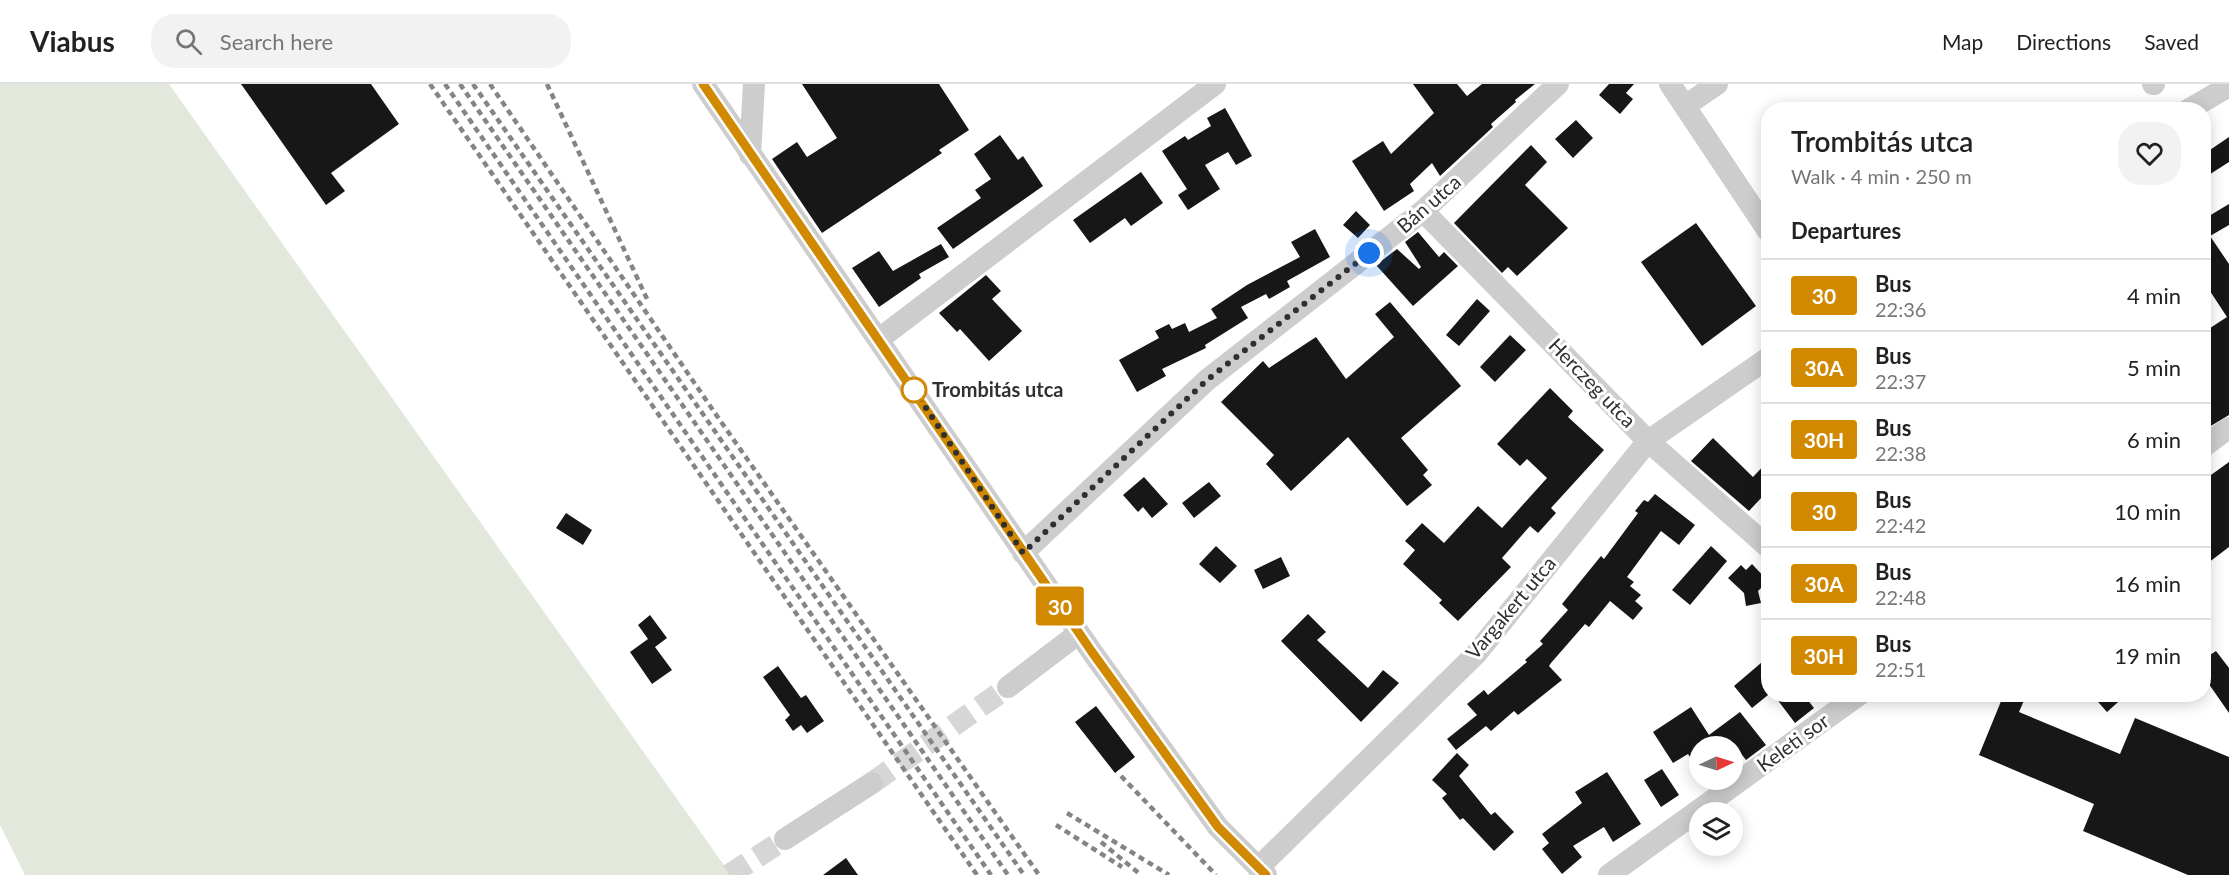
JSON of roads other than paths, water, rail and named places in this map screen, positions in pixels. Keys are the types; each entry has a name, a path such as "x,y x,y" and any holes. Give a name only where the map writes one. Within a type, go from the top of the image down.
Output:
{"street":[{"path":"703,84 1079,633 1218,827 1262,871"},
{"path":"750,155 754,84"},
{"path":"879,339 1215,84"},
{"name":"Bán utca","path":"1023,553 1207,380 1423,211 1558,84"},
{"path":"1670,84 1761,220"},
{"path":"1685,106 1717,84"},
{"path":"2202,102 2229,86"},
{"name":"Herczeg utca","path":"1423,211 1648,441 1761,541"},
{"name":"Vargakert utca","path":"1262,871 1476,654 1648,441 1761,363"},
{"path":"2211,441 2229,428"},
{"path":"1008,687 1079,633"},
{"name":"Keleti sor","path":"1609,875 1849,702"},
{"path":"785,839 872,783"}],"tunnel":[{"path":"872,783 1008,687"},
{"path":"729,875 785,839"}],"railway":[{"path":"430,84 977,875"},
{"path":"445,84 991,875"},
{"path":"460,84 1008,875"},
{"path":"473,84 1024,875"},
{"path":"490,84 717,416 1039,875"},
{"path":"547,84 648,301"},
{"path":"1121,776 1216,875"},
{"path":"1067,813 1169,875"},
{"path":"1056,825 1122,867"},
{"path":"1101,842 1141,875"}],"place":[{"name":"Trombitás utca","path":"914,390"}]}
